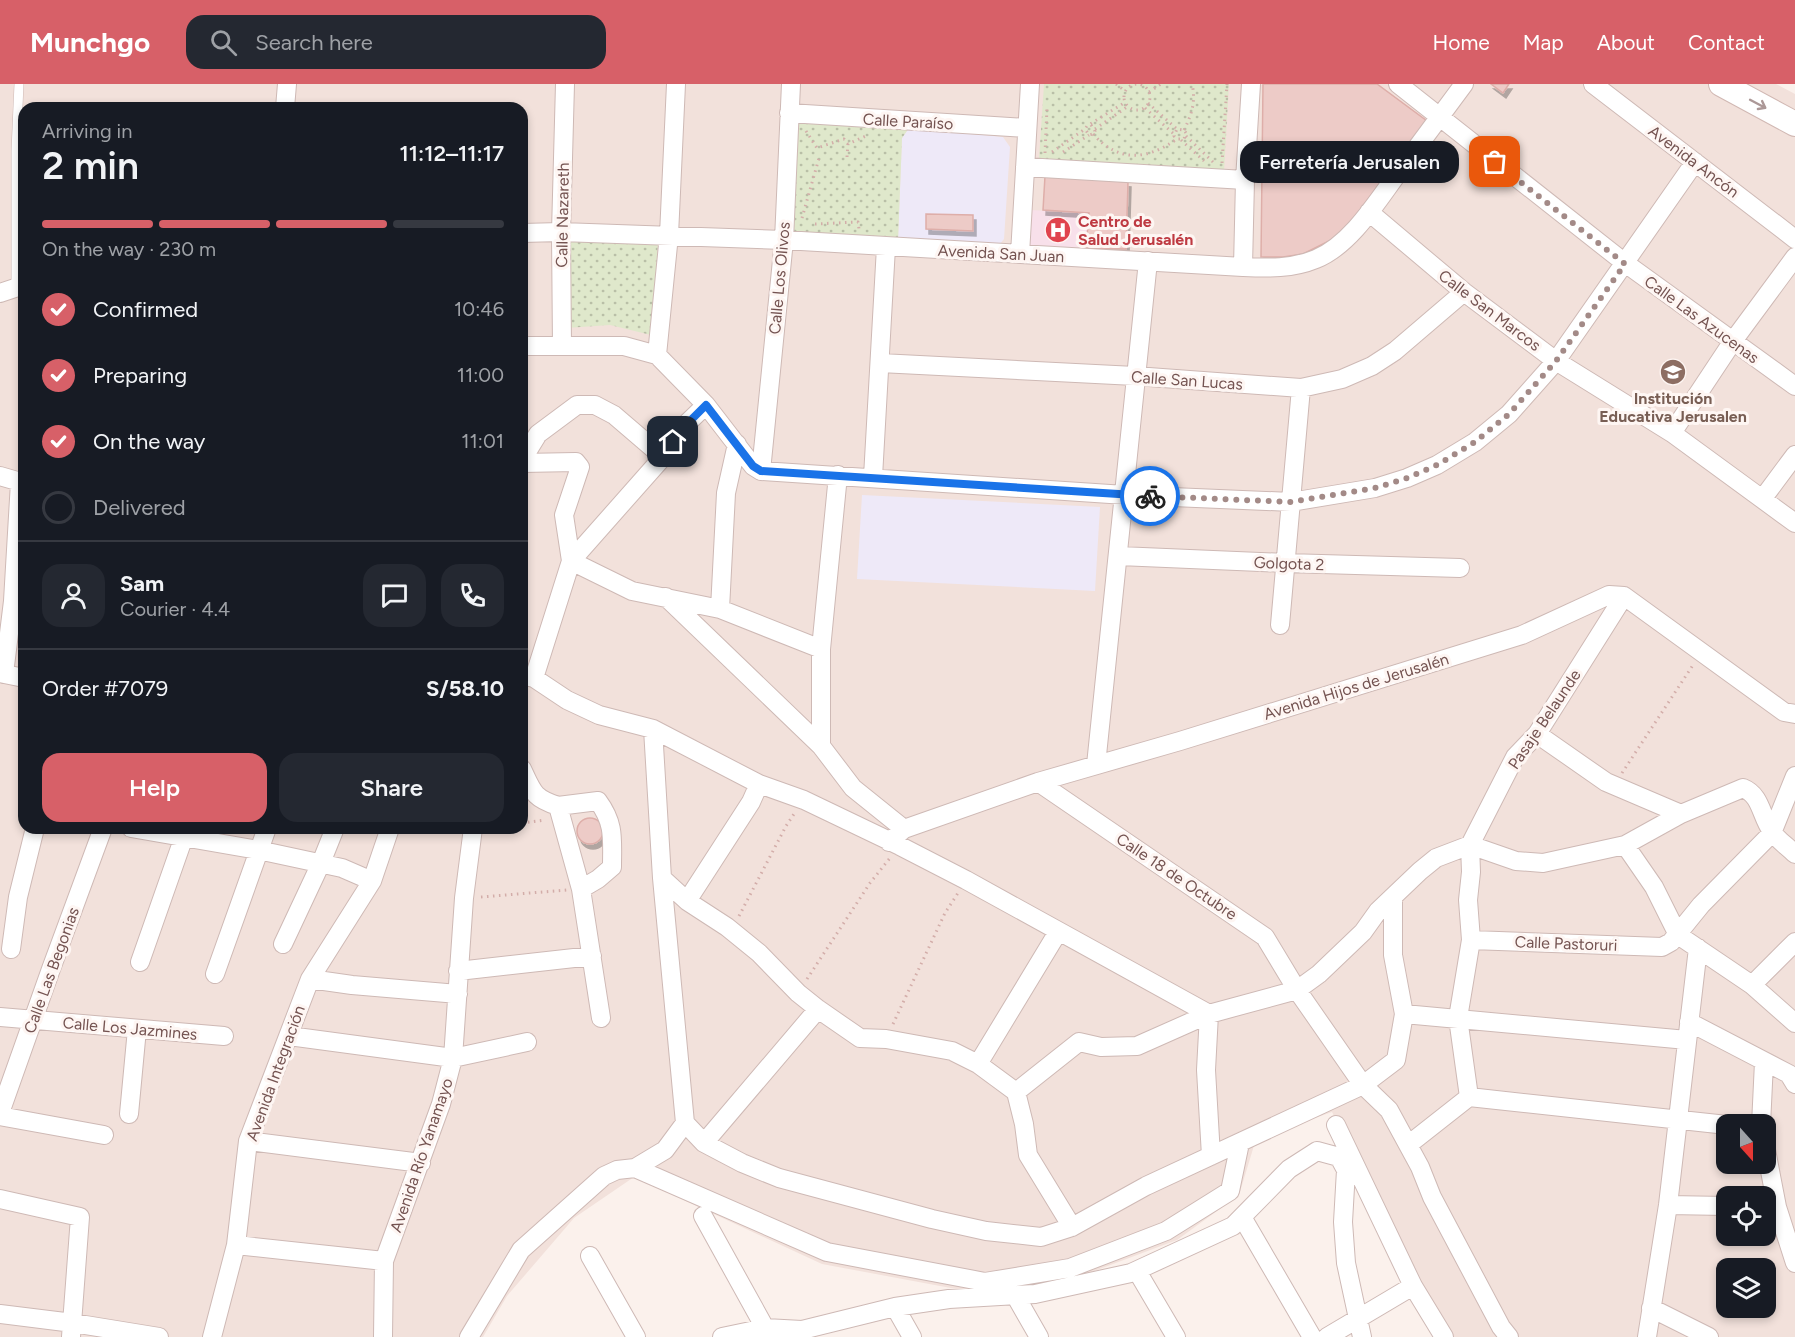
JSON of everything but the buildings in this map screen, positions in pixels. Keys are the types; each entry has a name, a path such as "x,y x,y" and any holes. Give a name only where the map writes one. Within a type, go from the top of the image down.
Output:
{"main road":[{"path":"1721,84 1795,124"}],"street":[{"path":"286,102 287,84"},
{"name":"Calle Nazareth","path":"562,346 561,232 565,84"},
{"path":"657,355 669,235 676,84"},
{"name":"Calle Los Olivos","path":"761,471 791,240 796,114 791,84"},
{"path":"1020,254 1030,84"},
{"path":"1243,267 1245,180 1251,84"},
{"name":"Calle Las Azucenas","path":"1398,84 1625,264 1795,386"},
{"name":"Avenida San Juan","path":"528,233 791,240 1243,267 1296,266 1317,259 1343,242 1369,212 1464,84"},
{"name":"Avenida Ancón","path":"1593,84 1795,239"},
{"name":"Calle Paraíso","path":"796,114 1027,128"},
{"path":"528,346 624,345 657,355 706,405 753,466 761,471 1125,495 1291,502 1375,488 1407,478 1437,465 1475,442 1509,414 1556,361 1695,162"},
{"path":"1025,167 1245,180"},
{"name":"Calle San Marcos","path":"1369,212 1464,292 1556,361 1672,433 1763,498 1795,524"},
{"path":"873,477 886,247"},
{"path":"1672,433 1733,341 1795,257"},
{"path":"1096,765 1148,261"},
{"name":"Calle San Lucas","path":"880,363 1135,376 1301,388 1341,380 1372,366 1395,351 1464,292"},
{"path":"1280,625 1301,388"},
{"path":"528,451 538,434 578,405 595,405 614,415 663,457"},
{"path":"706,405 684,427 663,457 571,561 528,677 567,700 599,715 653,729 759,784 898,839 1058,932 1209,1014"},
{"path":"720,609 726,493 737,444"},
{"path":"1763,498 1795,455"},
{"path":"528,461 576,462 580,467 564,515 571,561"},
{"path":"0,476 18,482"},
{"path":"820,746 821,649 838,476"},
{"path":"18,535 13,601 2,673 18,677"},
{"name":"Golgota 2","path":"1119,556 1460,568"},
{"path":"571,561 632,591 720,609 821,649"},
{"name":"Avenida Hijos de Jerusalén","path":"898,839 1038,782 1522,635 1592,602 1609,596 1624,596"},
{"path":"1624,596 1784,712 1795,714"},
{"name":"Pasaje Belaunde","path":"1470,845 1515,757 1537,734 1624,596"},
{"path":"666,597 820,746 898,839"},
{"path":"653,729 662,878 685,1123 704,1143 742,1163 779,1178 932,1219 986,1231 1041,1237 1072,1227 1146,1186 1363,1085 1396,1060 1404,1014 1393,955 1393,899"},
{"path":"1537,734 1614,785 1681,814"},
{"path":"1678,935 1701,905 1772,833 1795,776"},
{"path":"528,782 540,800 560,812 581,889 601,1018"},
{"name":"Calle 18 de Octubre","path":"1038,782 1265,937 1297,990 1363,1085 1389,1110 1420,1167 1432,1197 1501,1327 1509,1337"},
{"path":"687,901 751,802 759,784"},
{"path":"1016,1092 1079,1042 1101,1047 1137,1046 1209,1014 1297,990 1327,967 1363,932 1378,911 1436,858 1470,845 1516,861 1543,863 1625,845 1681,814 1743,788 1751,791 1756,797 1772,833 1795,854"},
{"path":"560,812 598,801 608,814 613,832 612,867 581,889"},
{"path":"11,949 18,897 34,834"},
{"name":"Calle Las Begonias","path":"0,1115 101,834"},
{"path":"140,962 185,834"},
{"path":"189,834 342,868 372,881"},
{"path":"215,974 265,834"},
{"path":"283,944 333,834"},
{"name":"Avenida Integración","path":"212,1337 236,1245 248,1142 310,979 372,881 388,834"},
{"name":"Avenida Río Yanamayo","path":"383,1337 384,1261 441,1104 453,1058 458,971 471,834"},
{"path":"1469,1096 1458,1018 1471,940 1468,900 1471,872 1470,845"},
{"path":"1625,845 1653,887 1678,935 1752,985 1795,1023"},
{"path":"662,878 687,901 727,927 759,953 798,993 860,1038 886,1039 952,1051 978,1064 1016,1092 1024,1124 1028,1155 1072,1227"},
{"path":"978,1064 1058,932"},
{"name":"Calle Pastoruri","path":"1471,940 1662,947 1678,935"},
{"path":"1752,985 1795,942"},
{"path":"1647,1337 1668,1205 1698,948"},
{"path":"458,971 592,956"},
{"path":"310,979 458,994"},
{"path":"704,1143 818,1009"},
{"path":"1209,1014 1206,1070 1211,1156"},
{"path":"1404,1014 1688,1031 1764,1062 1788,1074 1795,1084"},
{"name":"Calle Los Jazmines","path":"0,1017 224,1036"},
{"path":"129,1114 136,1029"},
{"path":"289,1036 453,1058 527,1042"},
{"path":"1762,1114 1764,1062"},
{"path":"1408,1145 1469,1096 1716,1124"},
{"path":"0,1115 104,1135"},
{"path":"469,1337 521,1250 604,1176 617,1170 634,1168 665,1150 685,1123"},
{"path":"1336,1125 1413,1286 1444,1337"},
{"path":"248,1142 420,1163"},
{"path":"634,1168 827,1252 985,1282 1070,1268 1166,1231 1230,1191 1240,1143"},
{"path":"722,1337 802,1330 895,1307 949,1299 1035,1294 1137,1270 1233,1226 1289,1169 1317,1151 1339,1157 1346,1170 1343,1222 1346,1263 1362,1337"},
{"path":"0,1199 80,1217 72,1330"},
{"path":"1668,1205 1716,1206"},
{"path":"703,1216 767,1333"},
{"path":"1242,1217 1312,1337"},
{"path":"1776,1219 1795,1263"},
{"path":"236,1245 384,1261"},
{"path":"590,1256 636,1337"},
{"path":"1137,1270 1176,1337"},
{"path":"1327,1337 1413,1286"},
{"path":"1015,1295 1039,1337"},
{"path":"895,1307 912,1337"},
{"path":"1652,1308 1709,1337"},
{"path":"0,1314 72,1330 159,1337"}],"lane":[{"path":"18,102 19,84"},
{"path":"13,289 18,106"}],"path":[{"path":"1116,84 1125,91"},
{"path":"1138,84 1145,87 1149,92 1148,104 1145,108 1136,111 1127,107 1124,102 1127,86 1138,84"},
{"path":"1145,87 1149,84"},
{"path":"1149,92 1161,84"},
{"path":"1192,84 1193,110 1184,130 1185,136 1215,164"},
{"path":"1222,170 1227,84"},
{"path":"1047,105 1044,158 1124,102"},
{"path":"1148,104 1177,129 1184,130"},
{"path":"1060,154 1091,135 1095,129 1127,107"},
{"path":"1145,108 1214,170"},
{"path":"796,114 817,148 843,139 848,144 847,157"},
{"path":"848,144 883,128 885,119"},
{"path":"1091,125 1095,129"},
{"path":"1085,129 1113,150 1137,156 1151,154 1185,136"},
{"path":"1174,134 1177,129"},
{"path":"791,240 800,225 819,158"},
{"path":"1614,785 1702,651"},
{"path":"727,927 741,914 786,826 804,800"},
{"path":"528,821 560,812"},
{"path":"798,993 898,839"},
{"path":"886,1039 945,913 966,880"},
{"path":"464,898 581,889"}],"shaded area":[{"path":"0,84 1776,84 1795,94 1795,1337 1446,1337 1332,1112 1256,1139 1239,1195 1177,1240 1081,1276 983,1294 822,1264 634,1177 574,1218 507,1296 483,1337 0,1337"},
{"path":"909,128 1003,137 1010,147 1004,239 999,245 898,240 902,138"},
{"name":"Centro de Salud Jerusalén","path":"1030,210 1089,213 1086,248 1028,246"},
{"path":"862,495 1100,507 1095,591 857,579"}],"green space":[{"path":"1044,84 1229,84 1224,172 1039,159"},
{"path":"795,120 909,128 902,138 898,240 794,232 789,226"},
{"path":"570,240 658,243 651,335 610,325 566,328"}],"way so far":[{"path":"1150,496 1291,502 1375,488 1437,465 1475,442 1509,414 1556,361 1625,264 1495,162"}],"place":[{"name":"Ferretería Jerusalen","path":"1495,162"},
{"name":"Centro de Salud Jerusalén","path":"1058,230"},
{"name":"Institución Educativa Jerusalen","path":"1673,372"}],"route":[{"path":"673,442 706,405 753,466 761,471 1150,496"}]}
